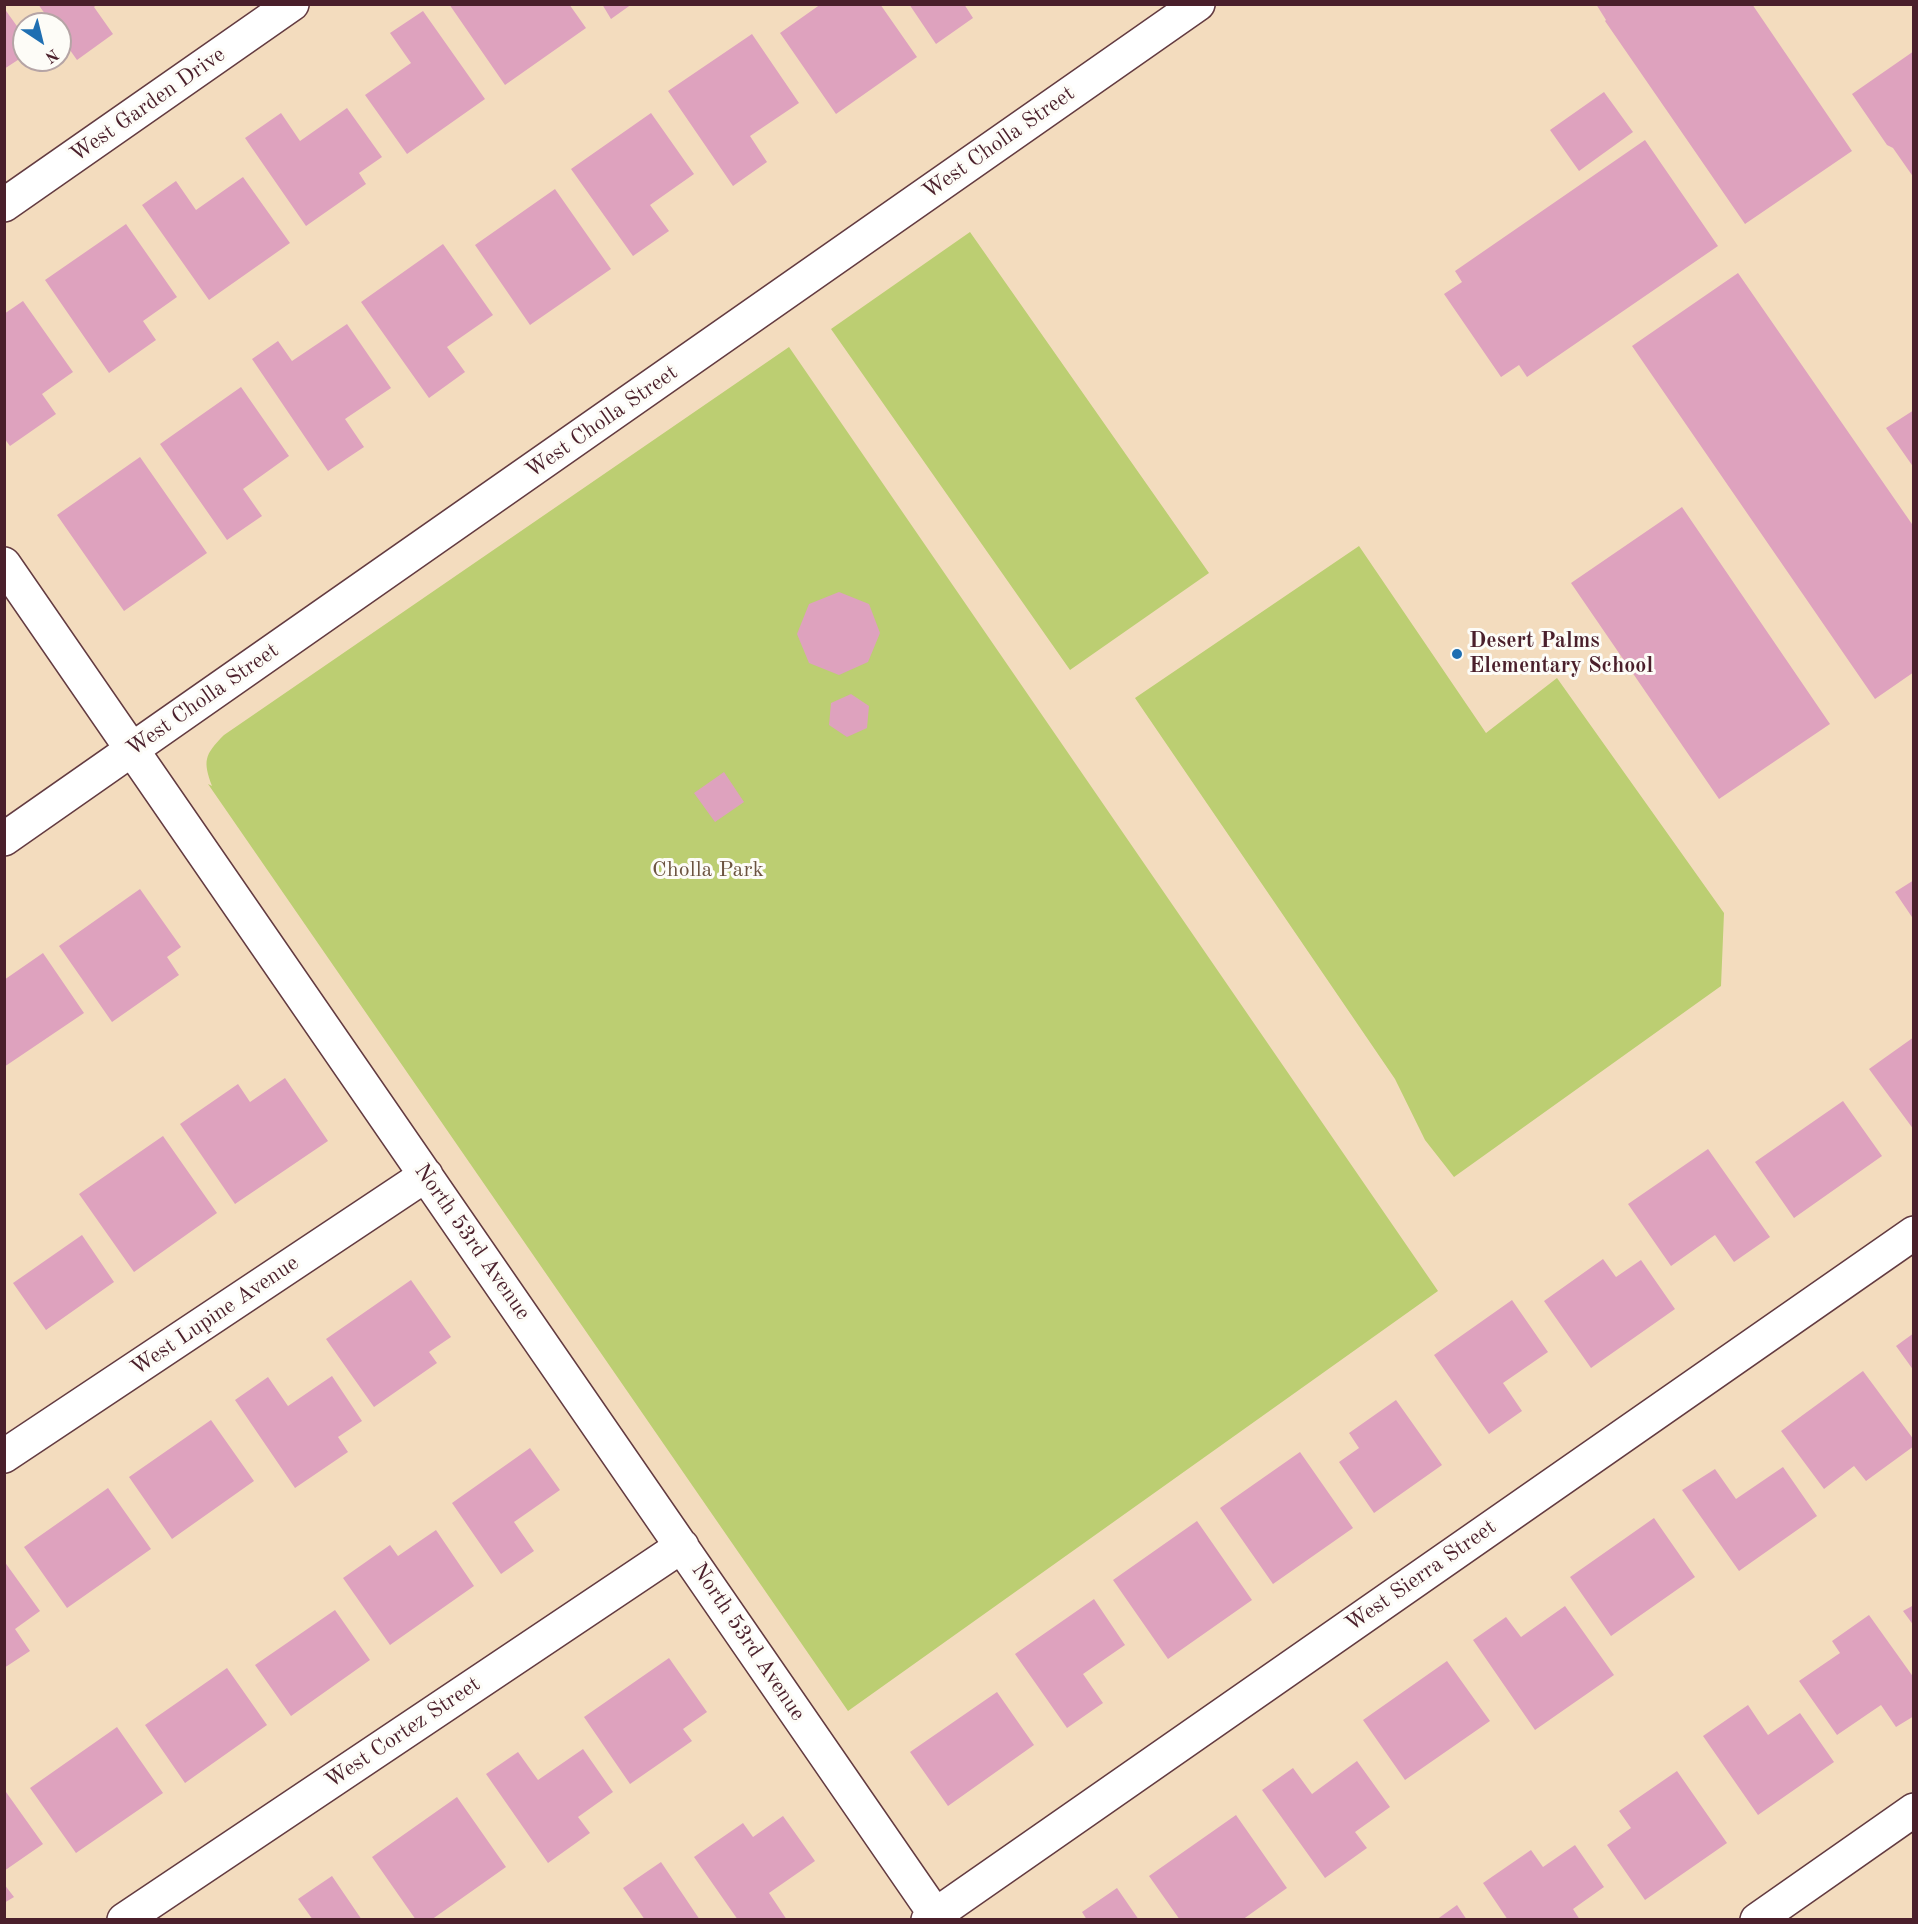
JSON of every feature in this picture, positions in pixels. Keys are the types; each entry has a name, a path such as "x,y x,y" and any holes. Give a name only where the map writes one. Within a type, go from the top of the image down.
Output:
{"street":[{"name":"West Garden Drive","path":"4,205 292,4"},
{"name":"West Cholla Street","path":"4,839 1198,4"},
{"name":"North 53rd Avenue","path":"4,564 682,1546 934,1918"},
{"name":"West Lupine Avenue","path":"4,1456 426,1175"},
{"name":"West Sierra Street","path":"934,1918 1914,1233"},
{"name":"West Cortez Street","path":"124,1920 682,1546"},
{"path":"1757,1920 1914,1810"}],"green space":[{"path":"970,232 1209,573 1070,670 831,329"},
{"name":"Cholla Park","path":"789,347 1438,1291 848,1711 208,784 212,786 207,770 209,753 224,735"},
{"path":"1359,546 1486,733 1557,678 1724,913 1721,986 1454,1177 1425,1140 1395,1079 1135,698"}],"building":[{"path":"38,4 97,4 94,7 113,34 77,60 72,53 72,12 44,12"},
{"path":"449,4 569,4 586,28 505,85"},
{"path":"602,4 632,4 611,19"},
{"path":"821,4 880,4 917,57 836,114 780,33"},
{"path":"909,4 964,4 973,18 936,44"},
{"path":"1596,4 1752,4 1852,151 1745,224 1605,21"},
{"path":"4,8 12,19 12,64 4,69"},
{"path":"423,11 485,99 407,154 365,95 411,63 390,33"},
{"path":"752,34 799,103 750,136 767,162 733,186 668,91"},
{"path":"1914,51 1914,178 1893,148 1887,145 1852,94"},
{"path":"1604,92 1633,132 1579,171 1550,130"},
{"path":"347,108 382,157 359,173 366,184 306,226 245,138 281,113 300,141"},
{"path":"651,113 694,174 650,205 669,231 633,256 571,169"},
{"path":"1645,140 1718,246 1527,377 1519,365 1501,377 1444,294 1462,282 1455,271"},
{"path":"243,177 290,243 209,300 142,205 176,181 196,210"},
{"path":"555,189 611,269 530,325 475,245"},
{"path":"126,224 177,297 143,321 156,340 109,373 45,280"},
{"path":"443,244 493,315 447,347 465,372 429,398 361,302"},
{"path":"1738,273 1914,527 1914,672 1875,699 1632,346"},
{"path":"23,301 73,372 42,394 56,414 10,446 4,438 4,314"},
{"path":"347,324 391,388 345,419 364,447 328,471 252,359 278,341 292,361"},
{"path":"241,387 289,456 243,489 262,516 227,540 160,444"},
{"path":"1914,410 1914,468 1886,428"},
{"path":"140,457 207,553 124,611 57,515"},
{"path":"1682,507 1830,724 1719,799 1571,583"},
{"path":"839,592 869,604 880,633 868,662 839,675 809,663 797,634 809,604"},
{"path":"851,694 869,706 867,728 847,737 829,725 831,703"},
{"path":"724,772 744,802 715,822 694,793"},
{"path":"1914,880 1914,920 1895,892"},
{"path":"140,889 181,947 167,957 179,975 112,1022 59,946"},
{"path":"43,953 84,1013 4,1067 4,980"},
{"path":"1914,1037 1914,1130 1869,1069"},
{"path":"285,1078 328,1141 235,1204 180,1124 238,1084 250,1102"},
{"path":"1843,1101 1882,1156 1794,1218 1755,1162"},
{"path":"163,1136 217,1213 134,1272 79,1194"},
{"path":"1708,1149 1770,1237 1734,1262 1715,1235 1671,1266 1628,1204"},
{"path":"82,1235 114,1282 46,1330 13,1283"},
{"path":"1603,1259 1616,1277 1641,1260 1675,1309 1591,1368 1544,1301"},
{"path":"411,1280 451,1337 429,1352 437,1363 374,1407 326,1339"},
{"path":"1512,1300 1548,1352 1503,1383 1522,1411 1489,1434 1434,1355"},
{"path":"1914,1333 1914,1371 1896,1346"},
{"path":"1863,1371 1914,1440 1914,1446 1866,1481 1854,1466 1824,1489 1781,1431"},
{"path":"332,1376 362,1421 338,1437 348,1452 295,1488 235,1400 268,1377 288,1406"},
{"path":"1396,1400 1442,1465 1374,1513 1339,1462 1359,1448 1349,1433"},
{"path":"211,1420 254,1481 172,1539 129,1477"},
{"path":"530,1448 560,1490 514,1522 534,1551 501,1574 452,1503"},
{"path":"1300,1452 1353,1528 1273,1584 1220,1508"},
{"path":"1783,1467 1817,1516 1739,1571 1682,1490 1715,1469 1736,1499"},
{"path":"108,1488 151,1549 67,1608 24,1547"},
{"path":"1654,1518 1695,1577 1611,1636 1570,1577"},
{"path":"1197,1521 1252,1600 1168,1659 1113,1580"},
{"path":"436,1530 474,1586 390,1645 343,1578 390,1545 398,1556"},
{"path":"4,1561 40,1611 15,1629 30,1651 4,1668"},
{"path":"1094,1599 1125,1645 1083,1674 1103,1703 1067,1728 1015,1654"},
{"path":"1914,1605 1914,1626 1903,1611"},
{"path":"1565,1606 1614,1675 1535,1730 1473,1640 1506,1617 1521,1637"},
{"path":"335,1610 370,1660 291,1716 255,1665"},
{"path":"1869,1615 1914,1678 1914,1716 1896,1727 1881,1705 1837,1735 1799,1681 1840,1653 1832,1641"},
{"path":"669,1658 707,1712 683,1729 692,1741 630,1784 584,1717"},
{"path":"1447,1661 1490,1721 1405,1780 1363,1720"},
{"path":"227,1668 267,1725 185,1783 145,1725"},
{"path":"997,1692 1034,1745 948,1806 910,1752"},
{"path":"1748,1705 1768,1735 1800,1713 1834,1762 1758,1815 1703,1736"},
{"path":"117,1727 163,1793 76,1853 30,1788"},
{"path":"583,1749 613,1792 578,1817 590,1833 548,1863 486,1774 518,1752 538,1780"},
{"path":"1357,1761 1390,1807 1355,1832 1367,1848 1325,1878 1262,1790 1293,1768 1312,1794"},
{"path":"1677,1771 1727,1843 1645,1900 1607,1845 1631,1828 1619,1811"},
{"path":"6,1792 43,1844 4,1871 4,1793"},
{"path":"457,1797 506,1867 431,1920 416,1920 372,1857"},
{"path":"1236,1815 1287,1888 1242,1920 1180,1920 1149,1876"},
{"path":"783,1816 815,1861 769,1893 787,1920 738,1920 694,1857 743,1823 753,1837"},
{"path":"1575,1845 1604,1887 1573,1909 1580,1920 1508,1920 1483,1883 1531,1850 1543,1867"},
{"path":"661,1862 700,1920 645,1920 623,1888"},
{"path":"332,1876 362,1920 313,1920 298,1899"},
{"path":"4,1884 14,1897 4,1903"},
{"path":"1117,1888 1139,1920 1087,1920 1082,1912"},
{"path":"1457,1905 1467,1920 1436,1920"}],"place":[{"name":"Desert Palms Elementary School","path":"1457,654"}]}
